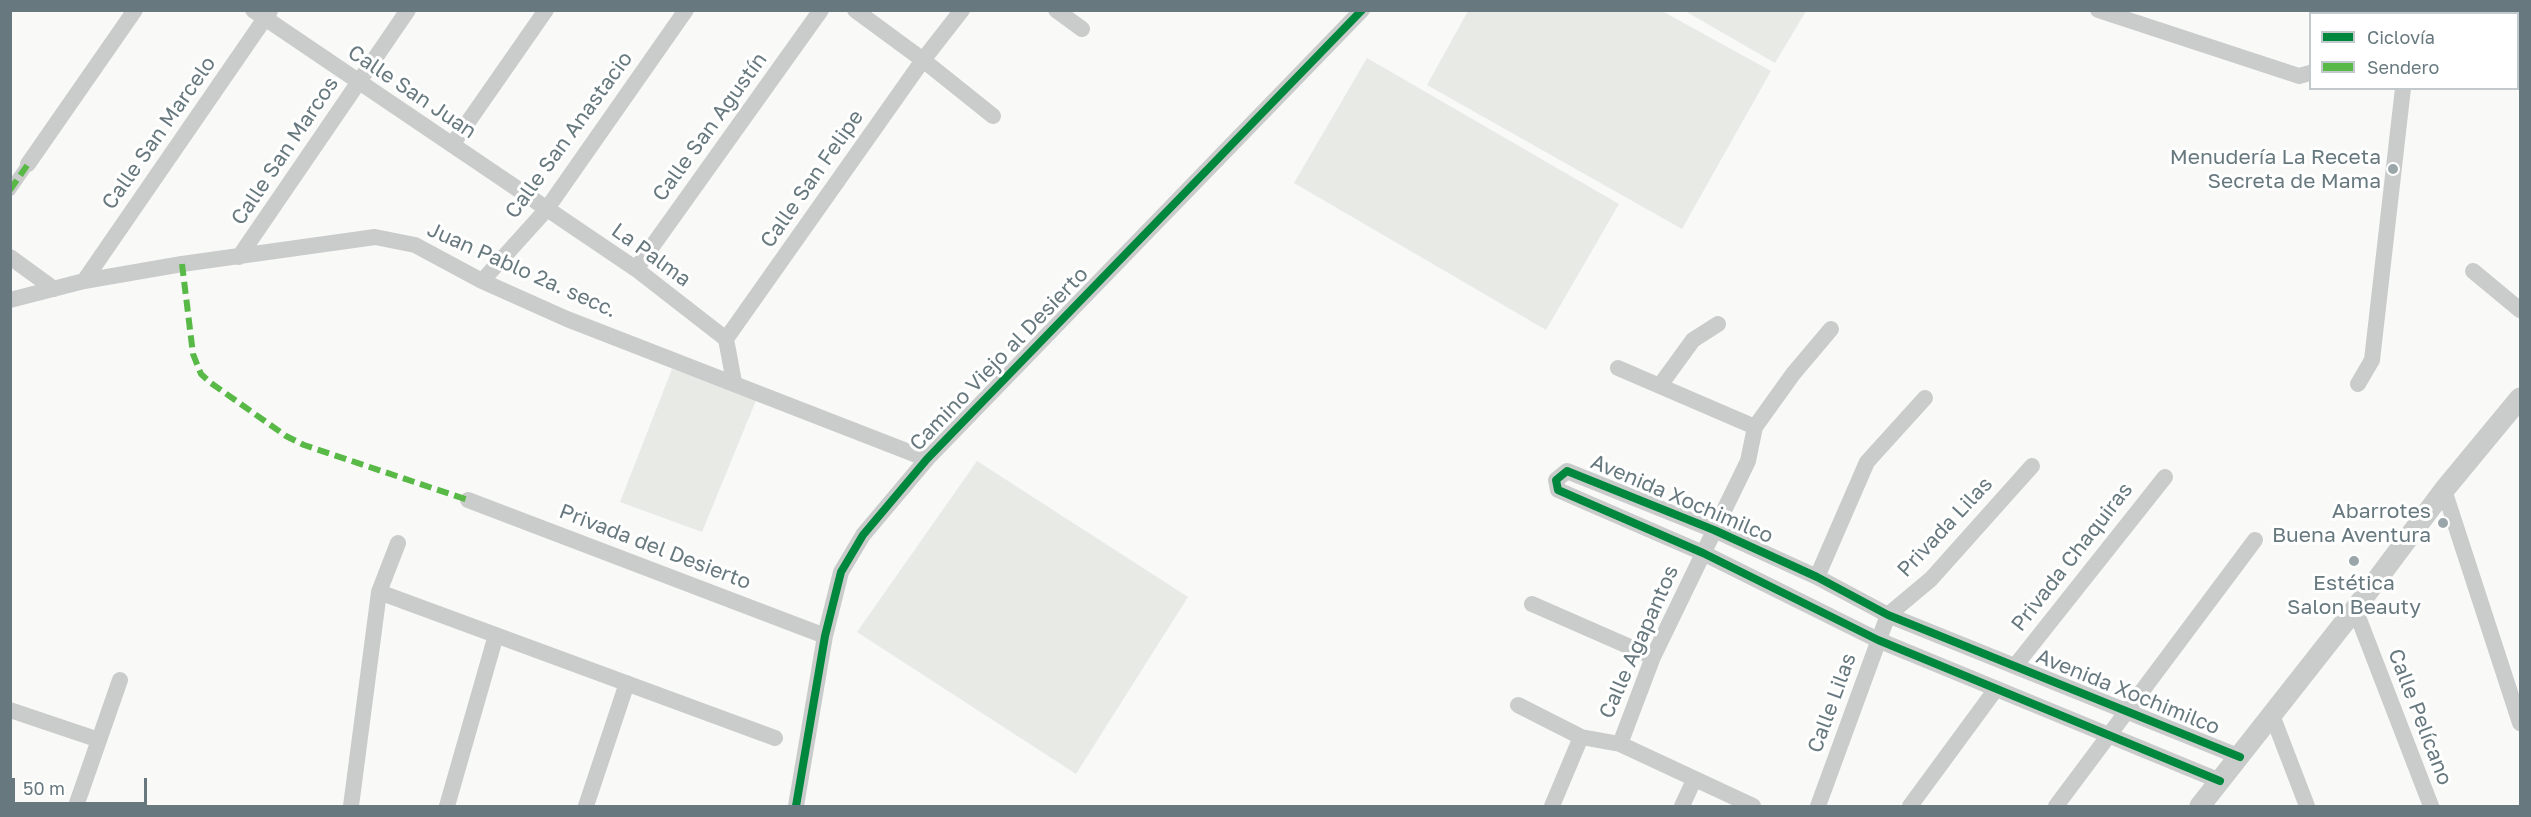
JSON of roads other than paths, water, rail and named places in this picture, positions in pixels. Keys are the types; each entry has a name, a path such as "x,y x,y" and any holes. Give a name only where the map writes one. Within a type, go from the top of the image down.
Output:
{"street":[{"path":"10,190 135,10"},
{"name":"Calle San Marcos","path":"239,257 408,10"},
{"path":"453,145 546,10"},
{"name":"Calle San Anastacio","path":"482,281 546,210 686,10"},
{"name":"Calle San Agustín","path":"636,269 821,10"},
{"path":"855,10 993,116"},
{"name":"Calle San Felipe","path":"726,339 923,60 962,10"},
{"path":"1056,10 1082,30"},
{"name":"Camino Viejo al Desierto","path":"796,807 825,636 841,572 863,535 927,459 1362,10"},
{"path":"2098,10 2299,76 2309,73"},
{"name":"Calle San Juan","path":"263,13 358,83 453,145 546,210"},
{"name":"Calle San Marcelo","path":"84,281 263,13"},
{"path":"2358,384 2372,360 2403,90"},
{"name":"La Palma","path":"546,210 636,269 726,339"},
{"name":"Juan Pablo 2a. secc.","path":"10,300 84,281 375,237 415,245 482,281 567,319 734,382 927,459"},
{"path":"10,257 54,289"},
{"path":"2473,271 2520,310"},
{"path":"1661,384 1693,340 1718,324"},
{"path":"1618,368 1661,384 1755,427 1793,374 1831,328"},
{"path":"726,339 734,382"},
{"path":"1817,577 1866,462 1925,398"},
{"path":"2200,807 2355,609 2444,490 2520,398"},
{"name":"Calle Agapantos","path":"1620,744 1653,657 1748,461 1755,427"},
{"name":"Privada Lilas","path":"1888,615 1931,579 2032,466"},
{"name":"Avenida Xochimilco","path":"2220,782 1878,640 1703,554 1558,490 1556,480 1567,471 1714,530 1817,577 1888,615 2240,757"},
{"name":"Privada Chaquiras","path":"2015,666 2165,477"},
{"path":"2444,490 2520,723"},
{"name":"Privada del Desierto","path":"468,500 825,636"},
{"path":"2056,807 2126,710 2255,540"},
{"path":"351,807 380,592 398,543"},
{"path":"380,592 775,738"},
{"path":"1532,604 1653,657"},
{"name":"Calle Pelícano","path":"2355,609 2431,807"},
{"name":"Calle Lilas","path":"1818,807 1888,615"},
{"path":"447,807 496,635"},
{"path":"76,807 120,680"},
{"path":"586,807 627,683"},
{"path":"1910,807 1996,689"},
{"path":"1518,705 1581,737 1620,744 1753,807"},
{"path":"10,710 99,740"},
{"path":"2272,715 2307,807"},
{"name":"Calle Agapantos","path":"1552,807 1581,737"},
{"path":"1682,807 1694,780"}],"place":[{"name":"Menudería La Receta Secreta de Mama","path":"2393,169"},
{"name":"Abarrotes Buena Aventura","path":"2443,523"},
{"name":"Estética Salon Beauty","path":"2354,561"}]}
